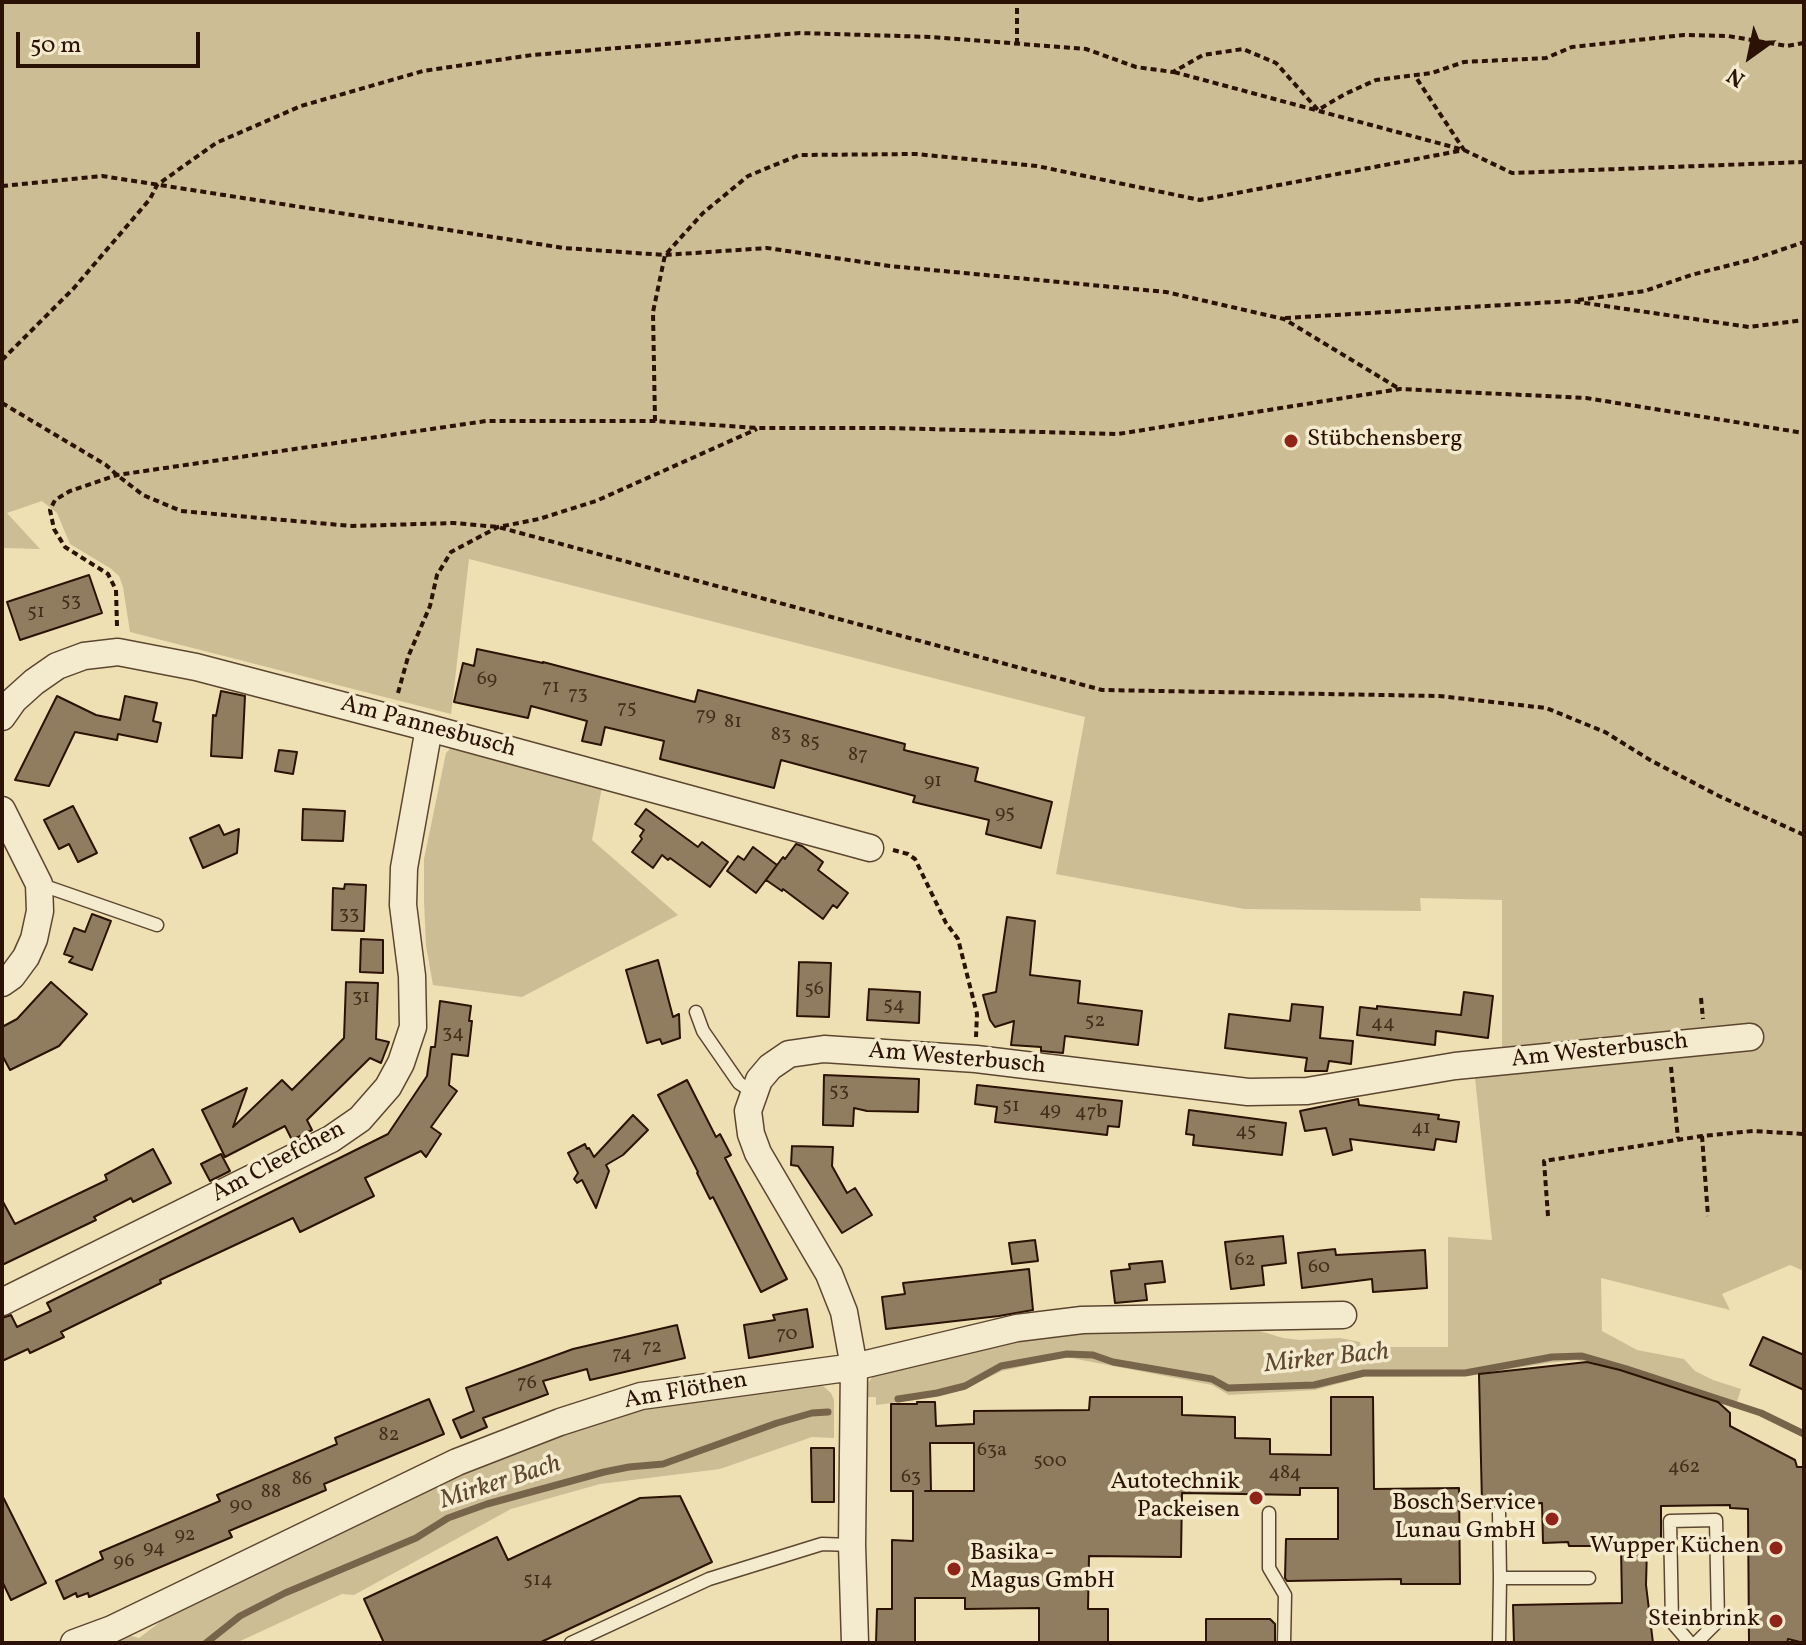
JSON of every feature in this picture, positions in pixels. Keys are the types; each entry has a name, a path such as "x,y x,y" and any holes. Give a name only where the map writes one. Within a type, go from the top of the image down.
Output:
{"street":[{"name":"Am Pannesbusch","path":"2,717 14,700 57,666 84,656 118,652 196,667 870,848"},
{"name":"Am Cleefchen","path":"2,1302 331,1139 360,1119 388,1087 401,1063 413,1027 412,976 403,905 404,868 429,728"},
{"path":"2,810 39,884 40,911 34,939 26,957 12,976 2,983"},
{"name":"Am Westerbusch","path":"754,1093 759,1080 770,1067 789,1054 824,1049 976,1059 1248,1092 1307,1091 1455,1066 1750,1037"},
{"path":"754,1093 748,1111 751,1134 758,1153 829,1274 844,1312 854,1367 852,1545 855,1643"},
{"name":"Am Flöthen","path":"74,1643 112,1629 457,1462 560,1422 641,1396 854,1367 1017,1328 1082,1320 1343,1315"}],"lane":[{"path":"39,884 157,925"},
{"path":"696,1012 703,1031 739,1083 754,1093"},
{"path":"1499,1512 1499,1643"},
{"path":"1269,1513 1269,1568 1285,1595 1284,1643"},
{"path":"1716,1520 1718,1621 1693,1643 1672,1622 1670,1521 1716,1520"},
{"path":"571,1643 709,1579 822,1544 852,1545"},
{"path":"1500,1578 1589,1578"}],"path":[{"path":"1017,2 1017,42"},
{"path":"2,360 74,288 150,199 157,185 216,143 301,106 423,71 532,55 800,33 1017,42 1086,49 1136,67 1173,72 1318,110 1464,150 1512,173 1804,162"},
{"path":"1318,110 1376,80 1432,73 1464,62 1546,58 1572,47 1684,35 1728,36 1787,46 1804,43"},
{"path":"1173,72 1203,55 1243,49 1276,63 1318,110"},
{"path":"1415,76 1464,150"},
{"path":"655,421 653,312 665,255 703,213 748,176 799,155 916,154 1037,166 1200,200 1464,150"},
{"path":"2,186 102,176 564,248 665,255 767,248 890,266 1166,292 1284,319 1571,301 1645,291 1804,242"},
{"path":"1571,301 1749,327 1804,320"},
{"path":"1284,319 1400,389"},
{"path":"118,652 116,590 108,574 65,547 54,529 50,510 55,500 70,491 117,475 486,421 655,421 758,428 1118,434 1400,389 1586,398 1804,433"},
{"path":"2,403 106,465 143,495 181,511 352,526 454,523 498,527 1102,690 1439,696 1546,708 1605,732 1719,796 1804,835"},
{"path":"396,720 399,685 408,657 430,606 437,575 451,552 498,527 539,519 596,501 758,428"},
{"path":"902,851 915,859 946,923 958,939 977,1014 976,1059"},
{"path":"1701,998 1702,1010"},
{"path":"1671,1067 1678,1138"},
{"path":"1548,1216 1544,1161 1678,1138 1753,1131 1804,1134"},
{"path":"1702,1136 1708,1216"}],"shaded area":[{"path":"2,2 1804,2 1804,1271 1790,1265 1722,1294 1730,1310 1601,1278 1602,1331 1637,1350 1684,1359 1695,1371 1741,1389 1735,1408 1577,1360 1468,1376 1363,1377 1315,1390 1229,1395 1212,1385 1066,1357 1002,1371 962,1390 937,1397 876,1405 876,1397 862,1397 863,1389 874,1375 1042,1331 1247,1327 1283,1338 1340,1338 1360,1342 1361,1347 1448,1347 1448,1237 1492,1240 1475,1078 1502,1071 1502,900 1420,898 1421,911 1244,909 1056,874 1085,717 469,559 451,714 130,632 119,576 70,544 57,513 42,501 7,513 40,549 2,548"},
{"path":"455,747 602,787 592,840 678,915 522,997 433,985 426,946 424,859 446,753"},
{"path":"815,1384 823,1386 834,1400 834,1438 812,1437 720,1469 600,1484 511,1509 354,1595 342,1594 236,1643 104,1643 127,1635 139,1638 185,1603 495,1458 646,1404"}],"building":[{"path":"89,575 102,613 20,640 7,602"},
{"path":"477,649 543,662 695,702 698,690 905,744 904,750 978,768 975,781 1052,802 1041,848 986,834 989,820 913,802 915,796 781,760 774,788 660,759 664,741 605,727 601,745 582,741 587,721 531,706 528,718 454,702 463,663 474,666"},
{"path":"221,691 245,696 242,758 211,756 213,715 216,716"},
{"path":"57,696 96,715 120,720 125,696 157,703 153,721 161,723 157,742 118,734 117,740 75,732 49,786 15,780"},
{"path":"279,750 297,752 293,774 275,771"},
{"path":"73,806 97,853 78,862 69,844 59,849 44,820"},
{"path":"303,809 345,811 343,841 302,840"},
{"path":"646,809 698,847 702,842 728,862 710,887 670,858 668,860 662,855 653,868 632,852 642,839 640,836 644,830 635,824"},
{"path":"219,825 224,835 239,829 237,853 203,868 190,838"},
{"path":"796,844 823,862 818,870 848,893 837,908 833,905 823,919 766,880"},
{"path":"753,847 777,865 756,893 727,871 738,856 744,860"},
{"path":"345,884 366,885 364,931 332,930 333,888 344,889"},
{"path":"92,914 111,921 92,970 69,962 73,957 64,954 74,928 85,932"},
{"path":"1007,917 1035,921 1030,975 1080,981 1078,1003 1142,1011 1138,1045 1065,1036 1063,1053 1041,1051 1041,1047 1011,1045 1014,1021 995,1027 983,995 996,992"},
{"path":"361,939 383,940 383,973 360,972"},
{"path":"658,960 673,1017 679,1014 680,1038 662,1044 660,1039 647,1043 626,970"},
{"path":"799,962 831,963 829,1017 797,1016"},
{"path":"51,982 87,1014 59,1046 10,1070 2,1055 2,1027 17,1019"},
{"path":"346,982 378,983 376,1039 389,1042 381,1063 370,1058 307,1120 312,1130 292,1140 285,1126 225,1157 202,1110 247,1088 233,1127 282,1080 292,1090 344,1038"},
{"path":"869,989 920,992 919,1023 867,1020"},
{"path":"1464,992 1493,996 1488,1038 1436,1031 1435,1045 1357,1035 1360,1007 1461,1015"},
{"path":"440,1001 471,1006 469,1021 472,1021 468,1056 452,1054 449,1085 457,1091 431,1127 441,1134 426,1157 421,1151 365,1178 374,1196 300,1232 293,1218 160,1280 161,1283 61,1332 64,1337 30,1353 28,1349 2,1361 2,1318 11,1315 17,1327 51,1311 47,1303 388,1134 427,1076 431,1047 435,1047"},
{"path":"1292,1004 1323,1007 1320,1038 1353,1041 1351,1064 1329,1061 1327,1071 1305,1071 1307,1058 1225,1048 1229,1014 1290,1021"},
{"path":"824,1075 919,1079 918,1112 854,1108 853,1126 823,1125"},
{"path":"687,1080 716,1137 720,1134 731,1155 725,1158 787,1279 761,1292 658,1095"},
{"path":"977,1085 1122,1101 1119,1127 1108,1126 1107,1135 995,1122 997,1107 975,1104"},
{"path":"1358,1099 1359,1105 1439,1115 1438,1119 1459,1122 1456,1142 1436,1139 1434,1150 1350,1139 1352,1150 1333,1155 1326,1128 1305,1131 1300,1111"},
{"path":"1189,1110 1286,1123 1282,1155 1193,1145 1194,1135 1186,1134"},
{"path":"633,1115 648,1130 623,1155 606,1165 609,1171 596,1208 582,1180 577,1183 574,1179 578,1173 568,1153 585,1144 594,1157"},
{"path":"792,1146 833,1147 832,1166 847,1193 855,1188 872,1215 842,1233 798,1166 791,1165"},
{"path":"153,1149 171,1183 133,1202 131,1198 94,1217 96,1220 2,1265 2,1200 15,1224 107,1180 105,1175"},
{"path":"221,1154 230,1171 210,1181 201,1164"},
{"path":"1283,1236 1286,1263 1262,1266 1264,1285 1231,1289 1225,1242"},
{"path":"1035,1240 1038,1261 1012,1264 1009,1243"},
{"path":"1335,1249 1336,1255 1425,1250 1427,1288 1373,1292 1372,1279 1302,1288 1298,1253"},
{"path":"1162,1261 1165,1282 1145,1284 1147,1300 1115,1303 1111,1271 1130,1269 1129,1264"},
{"path":"1029,1269 1033,1310 886,1329 882,1297 905,1294 903,1283"},
{"path":"807,1309 813,1347 749,1358 744,1325 775,1320 773,1315"},
{"path":"677,1325 685,1358 590,1380 587,1369 543,1381 548,1394 483,1418 487,1427 461,1438 453,1420 474,1411 466,1388 573,1349"},
{"path":"1763,1337 1804,1355 1804,1390 1750,1365"},
{"path":"1587,1362 1718,1402 1730,1413 1730,1426 1795,1460 1797,1467 1804,1467 1804,1643 1788,1639 1787,1643 1749,1643 1748,1509 1730,1508 1730,1505 1661,1506 1661,1547 1647,1547 1646,1585 1653,1643 1514,1643 1513,1605 1622,1603 1621,1546 1543,1543 1542,1503 1482,1504 1479,1374"},
{"path":"1090,1397 1182,1397 1182,1415 1235,1417 1235,1438 1270,1439 1270,1454 1331,1455 1331,1397 1373,1397 1374,1489 1459,1488 1460,1584 1401,1584 1401,1579 1287,1581 1286,1539 1338,1539 1338,1488 1300,1488 1300,1495 1182,1493 1181,1557 1089,1556 1088,1609 1108,1609 1108,1643 1039,1643 1039,1608 965,1609 965,1598 915,1598 915,1643 876,1643 877,1609 892,1609 892,1540 913,1541 913,1491 891,1491 891,1404 935,1402 936,1426 974,1424 974,1411 1089,1410","holes":["930,1443 974,1443 974,1491 931,1491"]},
{"path":"429,1399 444,1434 324,1484 326,1490 229,1531 232,1537 89,1597 88,1593 77,1597 76,1593 64,1599 56,1581 103,1559 100,1552 220,1501 217,1495 337,1444 335,1438"},
{"path":"811,1448 834,1448 834,1502 812,1502"},
{"path":"2,1495 46,1583 11,1600 2,1581"},
{"path":"680,1496 712,1562 539,1643 384,1643 364,1599 497,1537 508,1560 640,1498"},
{"path":"1206,1619 1270,1619 1275,1624 1275,1642 1206,1643"}],"waterway":[{"name":"Mirker Bach","path":"898,1399 965,1386 1001,1366 1067,1354 1093,1355 1113,1362 1212,1379 1228,1388 1314,1385 1364,1373 1465,1373 1552,1357 1582,1356 1761,1413 1804,1434"},
{"name":"Mirker Bach","path":"206,1643 240,1616 285,1593 416,1538 448,1518 604,1472 663,1464 777,1423 828,1412"}],"place":[{"name":"Stübchensberg","path":"1291,441"},
{"name":"Autotechnik Packeisen","path":"1256,1498"},
{"name":"Bosch Service Lunau GmbH","path":"1552,1519"},
{"name":"Wupper Küchen","path":"1776,1548"},
{"name":"Basika - Magus GmbH","path":"954,1569"},
{"name":"Steinbrink","path":"1776,1621"}]}
